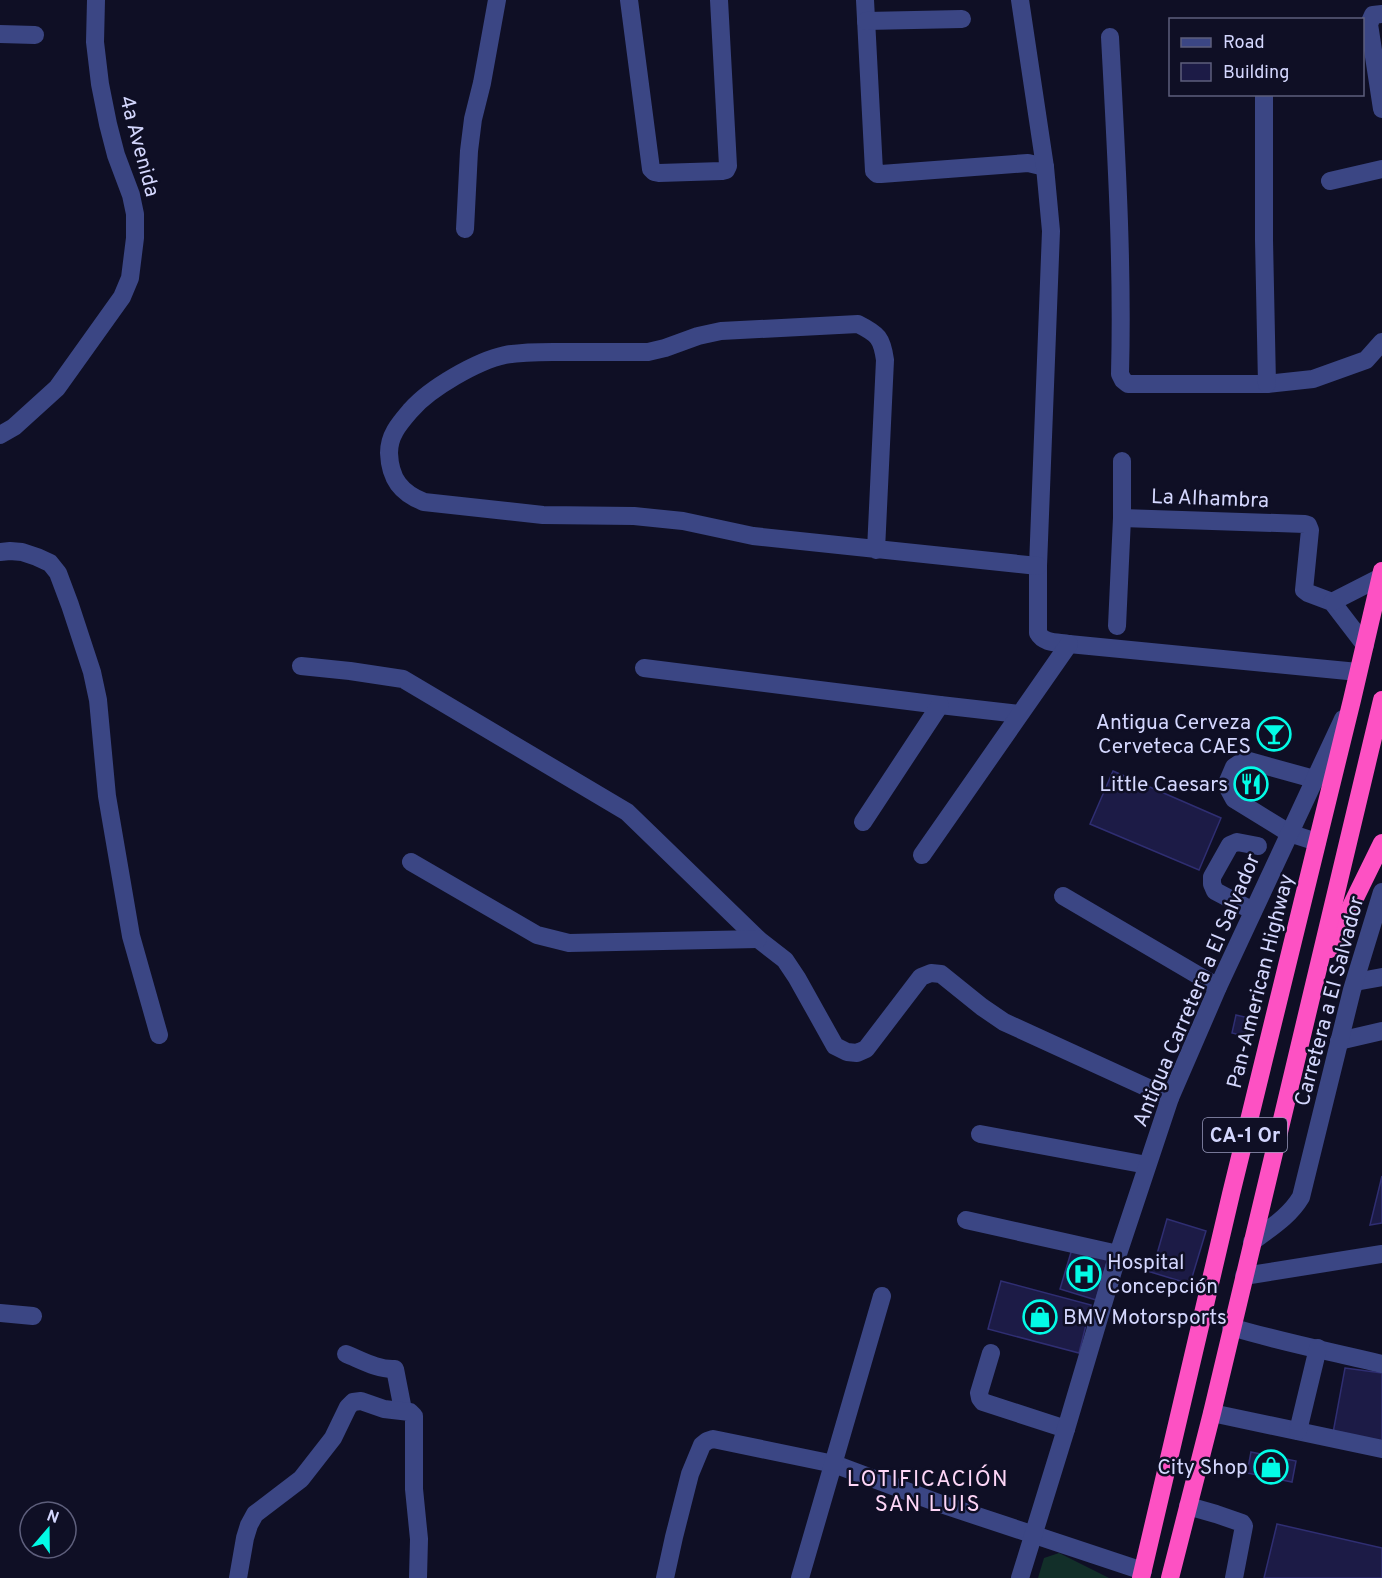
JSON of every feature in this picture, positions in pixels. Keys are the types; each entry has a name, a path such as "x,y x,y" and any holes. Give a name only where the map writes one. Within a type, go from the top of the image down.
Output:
{"highway":[{"name":"Pan-American Highway","path":"1142,1575 1381,574"},
{"name":"CA-1 Or","path":"1170,1578 1212,1413 1382,700"},
{"path":"1317,975 1382,843"},
{"path":"1212,1276 1243,1280"}],"street":[{"name":"4a Avenida","path":"0,435 14,427 57,388 122,297 130,278 135,238 135,214 131,195 116,155 100,84 95,42 96,0"},
{"path":"465,229 473,119 497,0"},
{"path":"629,0 651,170 659,173 722,171 728,166 719,0"},
{"path":"865,0 874,171 876,174 1028,163 1045,167"},
{"path":"1020,0 1045,167 1051,231 1038,566 1038,633 1046,641 1069,644 1358,672"},
{"path":"1382,14 1373,15 1369,24 1382,109"},
{"path":"866,21 962,19"},
{"path":"0,34 35,35"},
{"path":"1110,37 1121,267 1120,374 1123,380 1128,384 1267,384 1313,379 1366,360 1382,342"},
{"path":"1264,96 1267,384"},
{"path":"1330,181 1382,169"},
{"path":"876,550 885,360 883,344 873,331 858,324 721,330 648,352 541,352 504,356 465,371 442,384 417,403 396,428 390,441 389,456 392,471 399,484 410,496 424,502 543,515 634,516 683,521 753,536 876,550 1038,566"},
{"path":"1122,461 1122,518"},
{"name":"La Alhambra","path":"1118,626 1122,518 1305,524 1310,530 1304,590 1308,594 1332,602 1365,645"},
{"path":"0,552 22,552 50,564 58,573 70,605 92,672 98,700 107,796 129,924 159,1035"},
{"path":"1332,602 1381,574"},
{"path":"922,855 1069,644"},
{"path":"301,666 350,670 403,679 627,812 758,939 785,960 835,1046 847,1052 857,1053 866,1048 921,977 931,973 941,974 981,1007 1004,1022 1170,1098"},
{"path":"644,668 1019,714"},
{"name":"Antigua Carretera a El Salvador","path":"1020,1578 1118,1254 1170,1098 1218,987 1352,700"},
{"path":"863,822 940,705"},
{"path":"1314,779 1249,761 1234,767 1228,781 1228,788 1234,799 1289,833 1317,842"},
{"path":"1253,911 1215,891 1212,877 1230,845 1237,842 1258,846"},
{"path":"411,862 537,935 569,943 758,939"},
{"name":"Carretera a El Salvador","path":"1252,1242 1294,1208 1301,1197 1355,982 1382,892"},
{"path":"1063,896 1218,987"},
{"path":"1355,982 1382,977"},
{"path":"1340,1041 1382,1031"},
{"path":"980,1134 1147,1165"},
{"path":"966,1220 1118,1254"},
{"path":"1243,1280 1382,1254"},
{"path":"800,1578 882,1296"},
{"path":"0,1313 33,1316"},
{"path":"1232,1327 1262,1337 1382,1364"},
{"path":"1298,1431 1318,1348"},
{"path":"991,1353 979,1393 983,1402 1066,1429"},
{"path":"345,1354 373,1365 395,1369 403,1410"},
{"path":"238,1578 245,1538 255,1514 301,1479 333,1438 348,1407 354,1402 361,1401 384,1409 403,1410 414,1416 414,1489 419,1539 418,1578"},
{"path":"1212,1413 1382,1449"},
{"path":"665,1578 690,1474 702,1445 713,1439 834,1464 1142,1575"},
{"path":"1188,1506 1242,1523 1245,1526 1234,1578"}],"green space":[{"path":"1059,1553 1109,1578 1038,1578 1044,1558"}],"building":[{"path":"1113,771 1221,818 1199,870 1090,824"},
{"path":"1236,1015 1253,1019 1249,1037 1232,1033"},
{"path":"1382,1176 1382,1223 1370,1225"},
{"path":"1167,1219 1206,1231 1190,1284 1144,1270 1148,1259 1155,1261"},
{"name":"Hospital Concepción","path":"1072,1249 1108,1259 1096,1300 1060,1289"},
{"name":"BMV Motorsports","path":"1001,1281 1091,1305 1079,1353 988,1329"},
{"path":"1345,1368 1382,1373 1382,1442 1333,1433"},
{"name":"City Shop","path":"1251,1452 1296,1461 1292,1482 1247,1473"},
{"path":"1277,1524 1382,1548 1382,1578 1264,1578"}],"place":[{"name":"Antigua Cerveza Cerveteca CAES","path":"1274,734"},
{"name":"Little Caesars","path":"1251,784"},
{"name":"Hospital Concepción","path":"1084,1274"},
{"name":"BMV Motorsports","path":"1040,1317"},
{"name":"City Shop","path":"1271,1467"}],"district":[{"name":"LOTIFICACIÓN SAN LUIS","path":"928,1490"}]}
